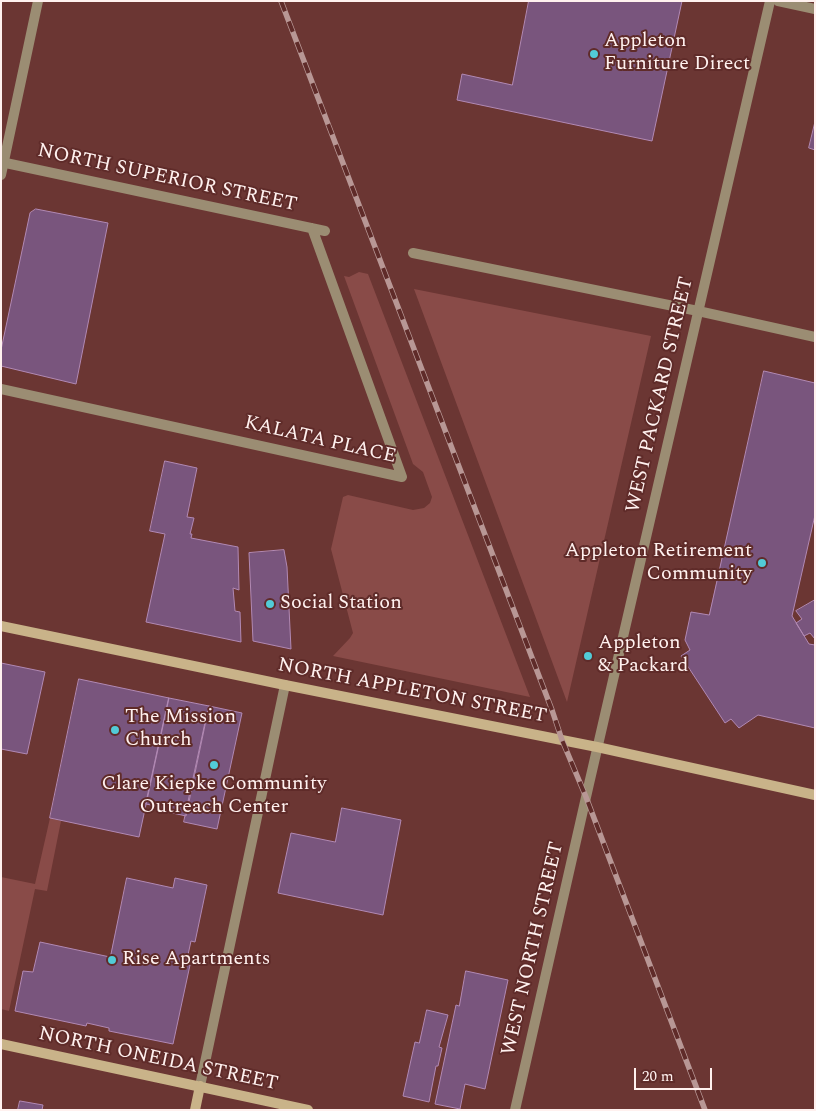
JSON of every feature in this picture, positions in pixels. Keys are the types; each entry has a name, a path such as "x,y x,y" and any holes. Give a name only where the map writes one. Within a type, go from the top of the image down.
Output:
{"main road":[{"name":"NORTH APPLETON STREET","path":"1,626 597,747 815,795"},
{"name":"NORTH ONEIDA STREET","path":"1,1044 308,1110"},
{"path":"194,1110 200,1086"}],"street":[{"path":"1,175 38,1"},
{"name":"WEST PACKARD STREET","path":"586,796 770,1"},
{"path":"778,1 815,9"},
{"name":"NORTH SUPERIOR STREET","path":"3,162 325,231"},
{"name":"KALATA PLACE","path":"1,389 402,477 312,228"},
{"path":"412,253 698,311 815,337"},
{"path":"200,1086 285,685"},
{"name":"WEST NORTH STREET","path":"516,1110 586,796"}],"shaded area":[{"path":"359,272 368,274 530,697 333,656 353,633 331,549 343,497 348,495 413,510 424,508 430,503 432,497 423,472 413,464 344,276 349,277"},
{"path":"414,289 651,336 567,702"},
{"path":"50,818 61,821 47,891 35,889 9,1011 1,1009 1,877 35,884"}],"building":[{"name":"Appleton Furniture Direct","path":"529,1 682,1 652,141 457,100 462,74 512,85"},
{"path":"815,122 815,150 809,148"},
{"path":"36,209 108,223 76,384 1,366 1,350 30,213"},
{"name":"Appleton Retirement Community","path":"764,371 815,383 815,515 792,616 809,644 815,645 815,728 758,715 739,728 731,719 725,723 681,656 690,650 685,640 691,612 709,615"},
{"path":"165,461 197,468 187,517 194,518 190,534 192,534 191,538 238,547 239,590 233,588 235,611 240,612 241,642 146,622 165,534 150,531"},
{"name":"Social Station","path":"284,550 287,567 291,649 253,641 249,553"},
{"path":"815,600 815,639 810,633 804,636 796,623 802,619 796,611"},
{"path":"1,663 45,672 27,754 1,749"},
{"name":"The Mission Church","path":"79,679 169,698 139,837 50,818"},
{"path":"169,698 209,706 186,816 159,810 160,807 146,804"},
{"name":"Clare Kiepke Community Outreach Center","path":"209,706 242,713 217,829 184,822"},
{"path":"342,808 401,820 383,915 278,893 291,833 335,842"},
{"name":"Rise Apartments","path":"127,878 173,888 175,878 207,885 195,942 191,941 186,964 190,965 173,1044 109,1031 109,1028 87,1023 86,1026 15,1011 23,971 33,972 40,942 110,957"},
{"path":"466,971 508,980 485,1089 465,1084 460,1109 435,1104 456,1005 459,1006"},
{"path":"427,1010 448,1015 439,1047 442,1048 438,1066 436,1066 429,1102 403,1096 415,1042 419,1043"},
{"path":"20,1101 43,1105 42,1110 18,1110"}],"railway":[{"path":"281,1 705,1110"}],"place":[{"name":"Appleton Furniture Direct","path":"594,54"},
{"name":"Appleton Retirement Community","path":"762,563"},
{"name":"Social Station","path":"270,604"},
{"name":"Appleton & Packard","path":"588,656"},
{"name":"The Mission Church","path":"115,730"},
{"name":"Clare Kiepke Community Outreach Center","path":"214,765"},
{"name":"Rise Apartments","path":"112,960"}]}
